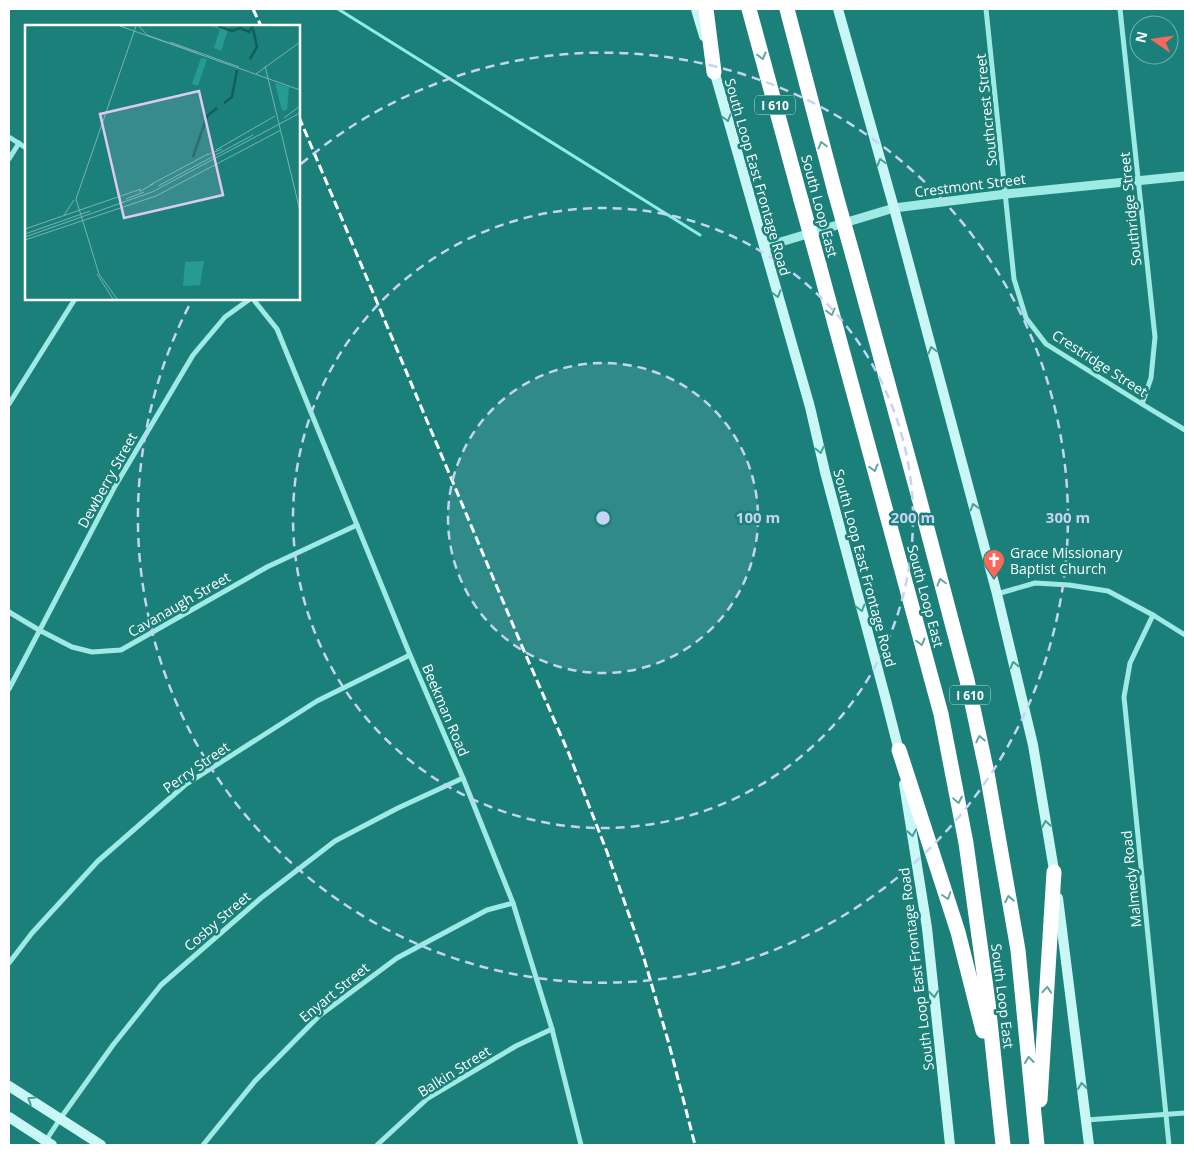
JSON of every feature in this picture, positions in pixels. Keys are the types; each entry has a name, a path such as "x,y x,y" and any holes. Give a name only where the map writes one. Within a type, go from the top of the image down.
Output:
{"highway":[{"path":"706,9 714,72"},
{"name":"South Loop East","path":"749,9 940,714 966,843 998,1089 1003,1145"},
{"name":"South Loop East","path":"787,9 964,671 987,773 1018,950 1037,1144"},
{"path":"899,750 958,932 998,1089"},
{"path":"1037,1144 1054,872"}],"main road":[{"name":"South Loop East Frontage Road","path":"696,9 810,407 825,472 899,750 927,928 950,1145"},
{"path":"838,9 894,208 997,594 1033,745 1054,872 1089,1145"},
{"path":"9,1086 101,1145"},
{"path":"9,1117 47,1144"}],"street":[{"name":"Southcrest Street","path":"986,9 1014,279 1020,298"},
{"name":"Southridge Street","path":"1120,9 1155,337 1151,378 1142,404"},
{"path":"9,138 25,147"},
{"path":"9,159 19,143"},
{"name":"Crestmont Street","path":"764,247 894,208 1006,194 1185,176"},
{"name":"Crestridge Street","path":"1020,298 1026,318 1046,344 1185,430"},
{"path":"9,404 75,300"},
{"name":"Dewberry Street","path":"9,689 114,488 193,355 225,317 250,300"},
{"name":"Beekman Road","path":"252,300 277,329 513,903 552,1029 581,1145"},
{"name":"Cavanaugh Street","path":"9,612 72,647 92,652 121,650 267,567 357,525"},
{"path":"997,594 1035,583 1069,585 1108,591 1185,635"},
{"name":"Malmedy Road","path":"1153,616 1130,663 1124,697 1169,1145"},
{"name":"Perry Street","path":"9,963 32,933 98,861 185,785 317,701 410,655"},
{"name":"Cosby Street","path":"47,1144 60,1118 112,1045 161,985 261,898 335,841 398,808 463,778"},
{"name":"Enyart Street","path":"203,1145 255,1081 319,1016 396,958 486,910 513,903"},
{"name":"Balkin Street","path":"377,1145 428,1098 516,1046 552,1029"},
{"path":"1086,1120 1185,1113"}],"waterway":[{"path":"338,9 700,235"}],"railway":[{"path":"253,9 261,25"},
{"path":"300,119 569,754 607,852 643,955 669,1044 695,1145"}],"place":[{"name":"Grace Missionary Baptist Church","path":"994,579"}]}
